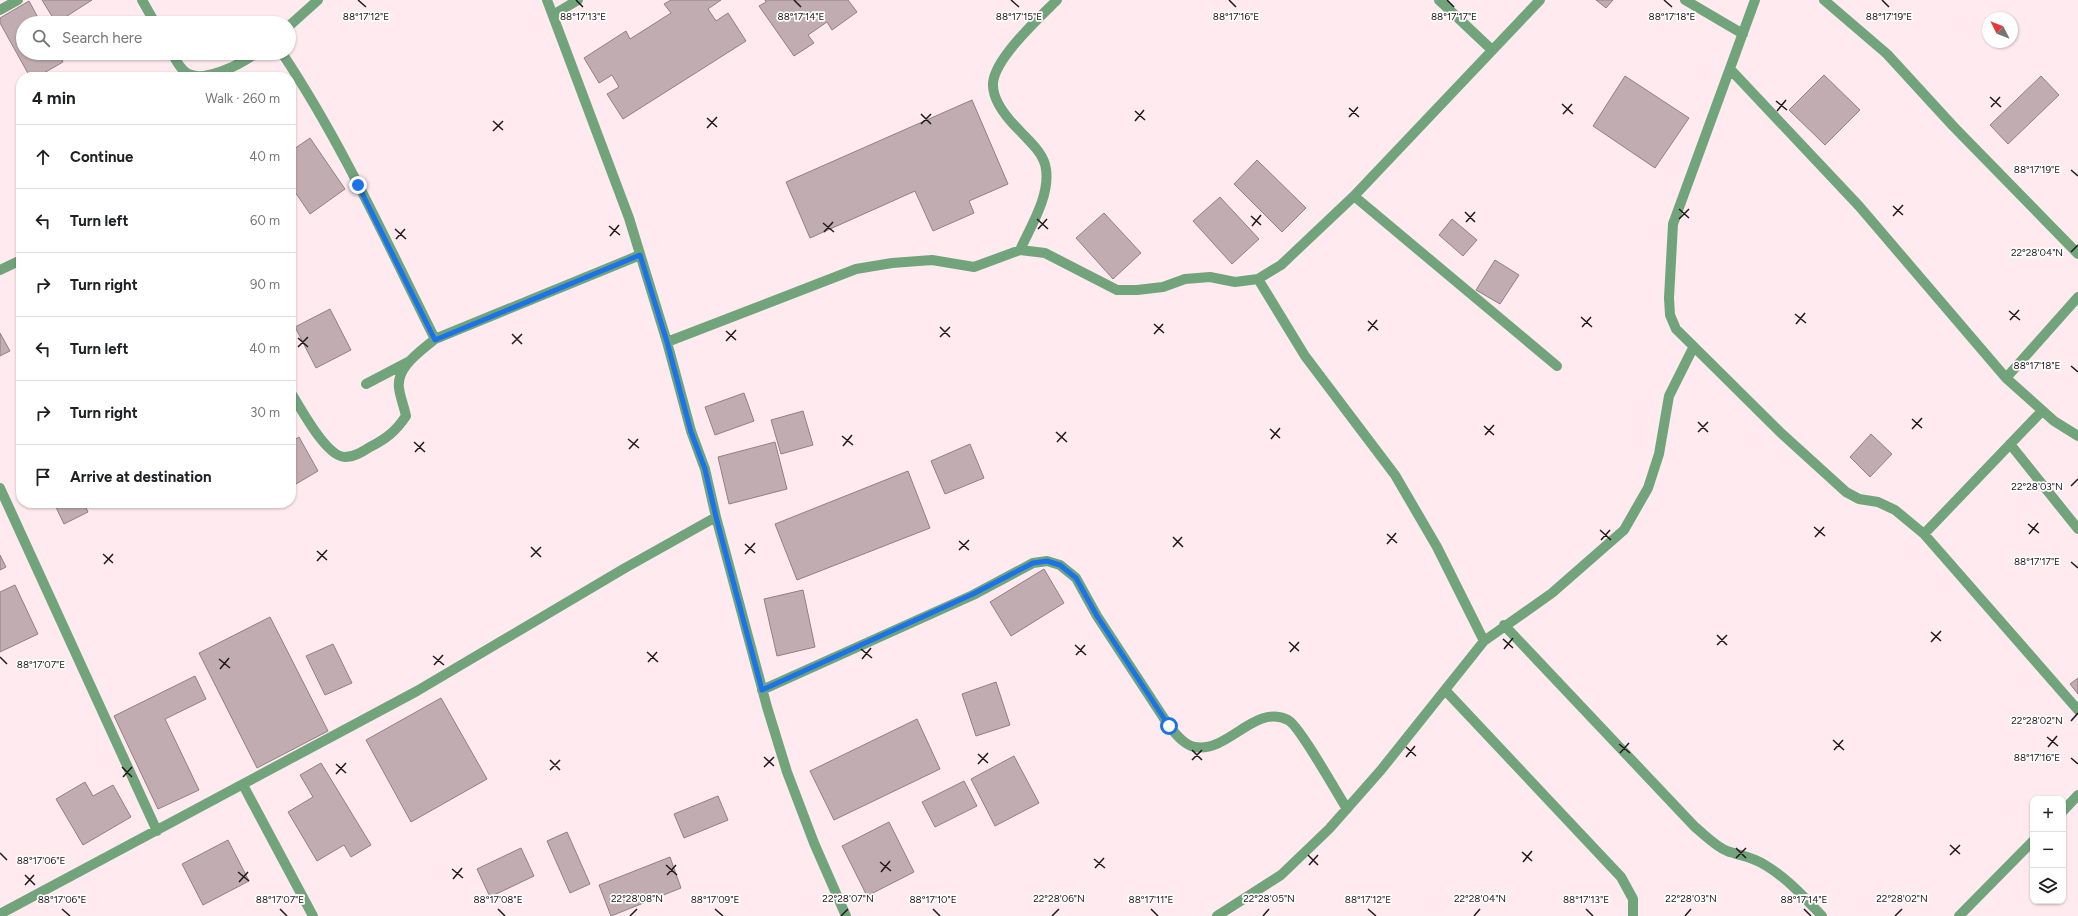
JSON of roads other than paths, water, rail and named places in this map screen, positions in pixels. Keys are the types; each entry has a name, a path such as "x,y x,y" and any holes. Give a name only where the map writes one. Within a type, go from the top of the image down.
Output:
{"street":[{"path":"0,10 18,0"},
{"path":"142,0 151,16"},
{"path":"296,20 318,0"},
{"path":"547,0 629,218 667,342 691,432 705,469 716,517 762,690 787,772 814,843 846,916"},
{"path":"553,15 578,0"},
{"path":"1020,250 1036,216 1045,190 1046,169 1038,150 999,106 993,84 997,67 1057,0"},
{"path":"1439,0 1492,50"},
{"path":"667,342 856,269 892,263 932,260 974,267 1020,250 1045,253 1117,290 1137,290 1163,287 1185,279 1210,276 1235,282 1258,279 1281,265 1354,196 1540,0"},
{"path":"1685,0 1743,34"},
{"path":"1755,0 1673,224 1670,267 1670,315 1676,329 1693,348 1846,492 1860,499 1878,502 1895,510 1924,534 2078,710"},
{"path":"1824,0 1887,54 1953,126 2078,254"},
{"path":"176,60 184,72"},
{"path":"230,72 247,60"},
{"path":"287,60 295,72"},
{"path":"1730,69 1859,206 2006,378 2054,421 2078,436"},
{"path":"296,74 335,142 435,340"},
{"path":"1354,196 1557,366"},
{"path":"366,384 410,361 435,340 640,255"},
{"path":"0,270 16,262"},
{"path":"1258,279 1305,356 1395,475 1436,547 1484,641"},
{"path":"2006,378 2078,297"},
{"path":"1218,916 1281,875 1329,829 1484,641 1504,625 1552,593 1624,530 1648,488 1659,454 1669,396 1693,348"},
{"path":"296,401 324,443 334,453 343,457 356,455 388,438 399,428 406,416 398,388 400,376 410,361"},
{"path":"1924,534 2042,410"},
{"path":"2010,444 2078,529"},
{"path":"0,488 157,831"},
{"path":"0,914 417,691 625,568 716,517"},
{"path":"762,690 973,594 1033,563 1047,561 1060,565 1076,578 1097,616 1169,726 1184,741 1194,747 1210,746 1262,719 1275,717 1289,720 1299,732 1347,809"},
{"path":"1504,625 1695,827 1727,851 1748,856 1765,865 1791,884 1822,916"},
{"path":"1445,690 1621,877 1633,899 1633,916"},
{"path":"243,785 314,916"},
{"path":"2066,808 2078,796"},
{"path":"1959,916 2030,844"}]}
